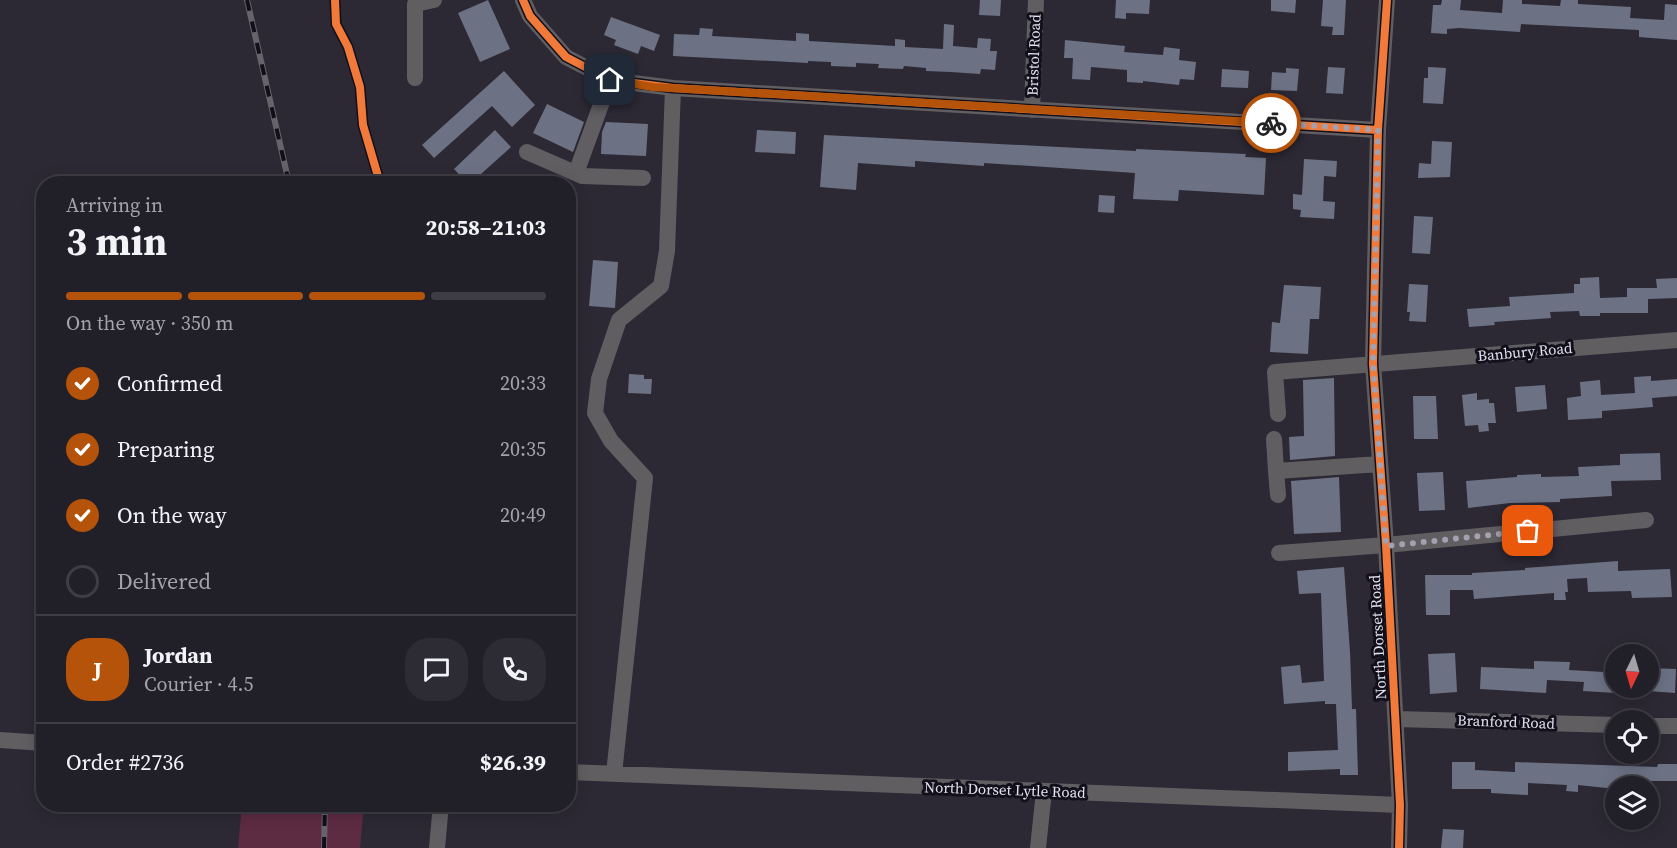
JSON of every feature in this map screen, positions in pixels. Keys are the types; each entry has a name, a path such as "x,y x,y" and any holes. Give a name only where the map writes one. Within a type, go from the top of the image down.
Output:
{"street":[{"path":"415,78 415,4 434,0"},
{"path":"523,0 530,16 566,57 610,80 673,88 1378,130"},
{"name":"Bristol Road","path":"1032,110 1036,0"},
{"name":"North Dorset Road","path":"1387,0 1378,130 1373,364 1386,546 1400,805"},
{"path":"576,173 610,80"},
{"path":"614,774 645,478 611,441 595,413 599,379 619,320 661,286 668,251 673,88"},
{"path":"527,152 582,176 643,178"},
{"name":"Banbury Road","path":"1278,414 1275,372 1677,340"},
{"path":"1274,439 1278,495"},
{"path":"1276,471 1380,464"},
{"path":"1279,553 1386,546 1646,519"},
{"name":"Branford Road","path":"1396,719 1605,725"},
{"path":"1659,726 1677,726"},
{"path":"0,740 36,742"},
{"name":"North Dorset Lytle Road","path":"576,772 1400,805"},
{"path":"1038,848 1044,791"},
{"path":"1399,848 1400,805"},
{"path":"437,848 440,812"}],"shaded area":[{"path":"241,812 363,812 360,848 238,848"}],"building":[{"path":"488,0 510,49 480,62 458,13"},
{"path":"980,0 1001,0 1000,16 979,15"},
{"path":"1116,0 1150,0 1149,14 1126,13 1126,19 1115,18"},
{"path":"1271,0 1296,0 1295,13 1271,11"},
{"path":"1323,0 1346,0 1344,35 1332,35 1333,27 1321,26"},
{"path":"1442,0 1461,0 1460,10 1502,13 1503,0 1522,0 1522,4 1560,6 1561,0 1578,0 1578,4 1631,7 1630,18 1664,20 1665,4 1677,5 1677,40 1639,37 1639,30 1521,24 1520,32 1459,28 1447,29 1447,34 1431,33 1433,5 1441,5"},
{"path":"611,17 660,35 654,51 641,46 638,54 614,45 616,40 604,35"},
{"path":"944,24 954,25 953,46 977,48 978,38 991,39 990,51 997,51 995,70 981,69 980,74 926,71 926,68 904,66 903,69 878,68 879,64 856,63 856,67 831,66 831,62 808,61 808,63 673,56 674,34 699,35 700,28 713,29 712,36 796,41 796,33 809,34 809,41 895,46 895,39 905,40 905,47 943,49"},
{"path":"1065,40 1125,46 1124,52 1163,55 1164,47 1180,49 1179,60 1196,62 1194,80 1180,79 1179,85 1143,81 1143,83 1127,82 1127,70 1091,67 1090,80 1072,79 1073,58 1064,58"},
{"path":"1328,67 1345,68 1343,94 1326,93"},
{"path":"1428,67 1446,68 1443,104 1423,103 1424,78 1428,78"},
{"path":"1286,68 1299,69 1297,91 1271,90 1272,72 1286,73"},
{"path":"1222,69 1249,71 1248,88 1221,87"},
{"path":"504,71 535,105 512,127 492,106 434,158 422,145"},
{"path":"547,104 584,122 573,152 533,133"},
{"path":"606,122 648,124 646,156 601,154 602,132"},
{"path":"495,130 511,147 479,176 460,176 454,169"},
{"path":"757,130 796,132 795,154 755,152"},
{"path":"824,135 1136,151 1136,149 1246,154 1245,157 1266,158 1264,195 1179,190 1178,201 1133,199 1135,173 915,161 915,167 858,163 856,190 820,187"},
{"path":"1432,141 1452,142 1450,177 1418,178 1419,163 1431,164"},
{"path":"1304,159 1337,161 1336,177 1324,176 1323,201 1335,202 1334,219 1300,217 1301,210 1293,209 1293,194 1302,195"},
{"path":"1099,195 1115,196 1114,213 1098,212"},
{"path":"1414,216 1433,217 1430,254 1412,253"},
{"path":"593,260 618,262 615,308 589,306"},
{"path":"1599,277 1600,298 1627,297 1627,288 1657,288 1656,279 1677,278 1677,298 1648,299 1648,313 1600,313 1600,316 1580,316 1579,311 1550,312 1551,318 1494,322 1495,325 1469,327 1467,309 1510,306 1509,297 1574,293 1574,284 1580,284 1580,278"},
{"path":"1409,284 1428,285 1426,322 1409,321 1410,312 1407,312"},
{"path":"1284,285 1321,287 1319,319 1310,319 1308,354 1270,352 1272,322 1280,323"},
{"path":"629,374 644,375 644,379 652,379 651,394 628,393"},
{"path":"1651,376 1651,381 1677,379 1677,396 1652,398 1653,407 1602,411 1602,418 1568,420 1567,398 1581,396 1580,382 1600,380 1601,395 1635,393 1634,377"},
{"path":"1334,378 1335,456 1290,460 1289,437 1304,436 1303,380"},
{"path":"1545,385 1547,409 1517,412 1515,387"},
{"path":"1477,393 1477,400 1489,399 1489,403 1494,403 1496,423 1488,423 1489,431 1479,432 1478,425 1465,426 1462,395"},
{"path":"1413,396 1436,396 1438,439 1414,439"},
{"path":"1660,453 1661,480 1611,481 1612,496 1468,508 1466,481 1517,477 1517,475 1579,476 1578,467 1620,465 1620,454"},
{"path":"1443,472 1445,510 1419,511 1417,473"},
{"path":"1339,477 1341,532 1294,534 1291,481"},
{"path":"1618,561 1618,571 1670,569 1672,597 1632,598 1631,591 1588,592 1587,578 1567,579 1566,600 1554,600 1554,593 1474,599 1473,590 1450,590 1450,615 1426,615 1425,575 1472,575 1472,573"},
{"path":"1344,567 1352,709 1356,709 1358,775 1340,775 1340,769 1288,771 1288,752 1338,750 1336,704 1325,704 1325,701 1284,704 1281,667 1300,665 1302,683 1324,681 1321,593 1299,594 1297,571"},
{"path":"1455,653 1457,692 1430,694 1428,654"},
{"path":"1534,661 1570,662 1569,670 1604,672 1605,666 1605,692 1583,691 1584,682 1547,680 1546,693 1480,689 1481,667 1534,669"},
{"path":"1659,668 1676,669 1675,693 1659,692"},
{"path":"1452,762 1475,762 1475,770 1515,772 1515,762 1657,767 1658,764 1677,764 1677,781 1659,781 1659,776 1605,776 1605,788 1578,785 1578,792 1566,791 1567,785 1528,783 1528,795 1491,793 1491,789 1452,789"},
{"path":"1443,829 1464,830 1463,848 1441,848"}],"railway":[{"path":"247,0 287,176"},
{"path":"324,848 325,812"}],"cycle path":[{"path":"335,0 336,24 348,47 360,87 363,125 378,176"},
{"path":"523,0 530,16 566,57 610,80 673,88 1378,130"},
{"path":"1387,0 1378,130 1373,364 1386,545 1400,805 1399,848"}],"way so far":[{"path":"1271,123 1378,130 1373,364 1386,546 1528,531"}],"route":[{"path":"610,80 653,87 1271,123"}]}
